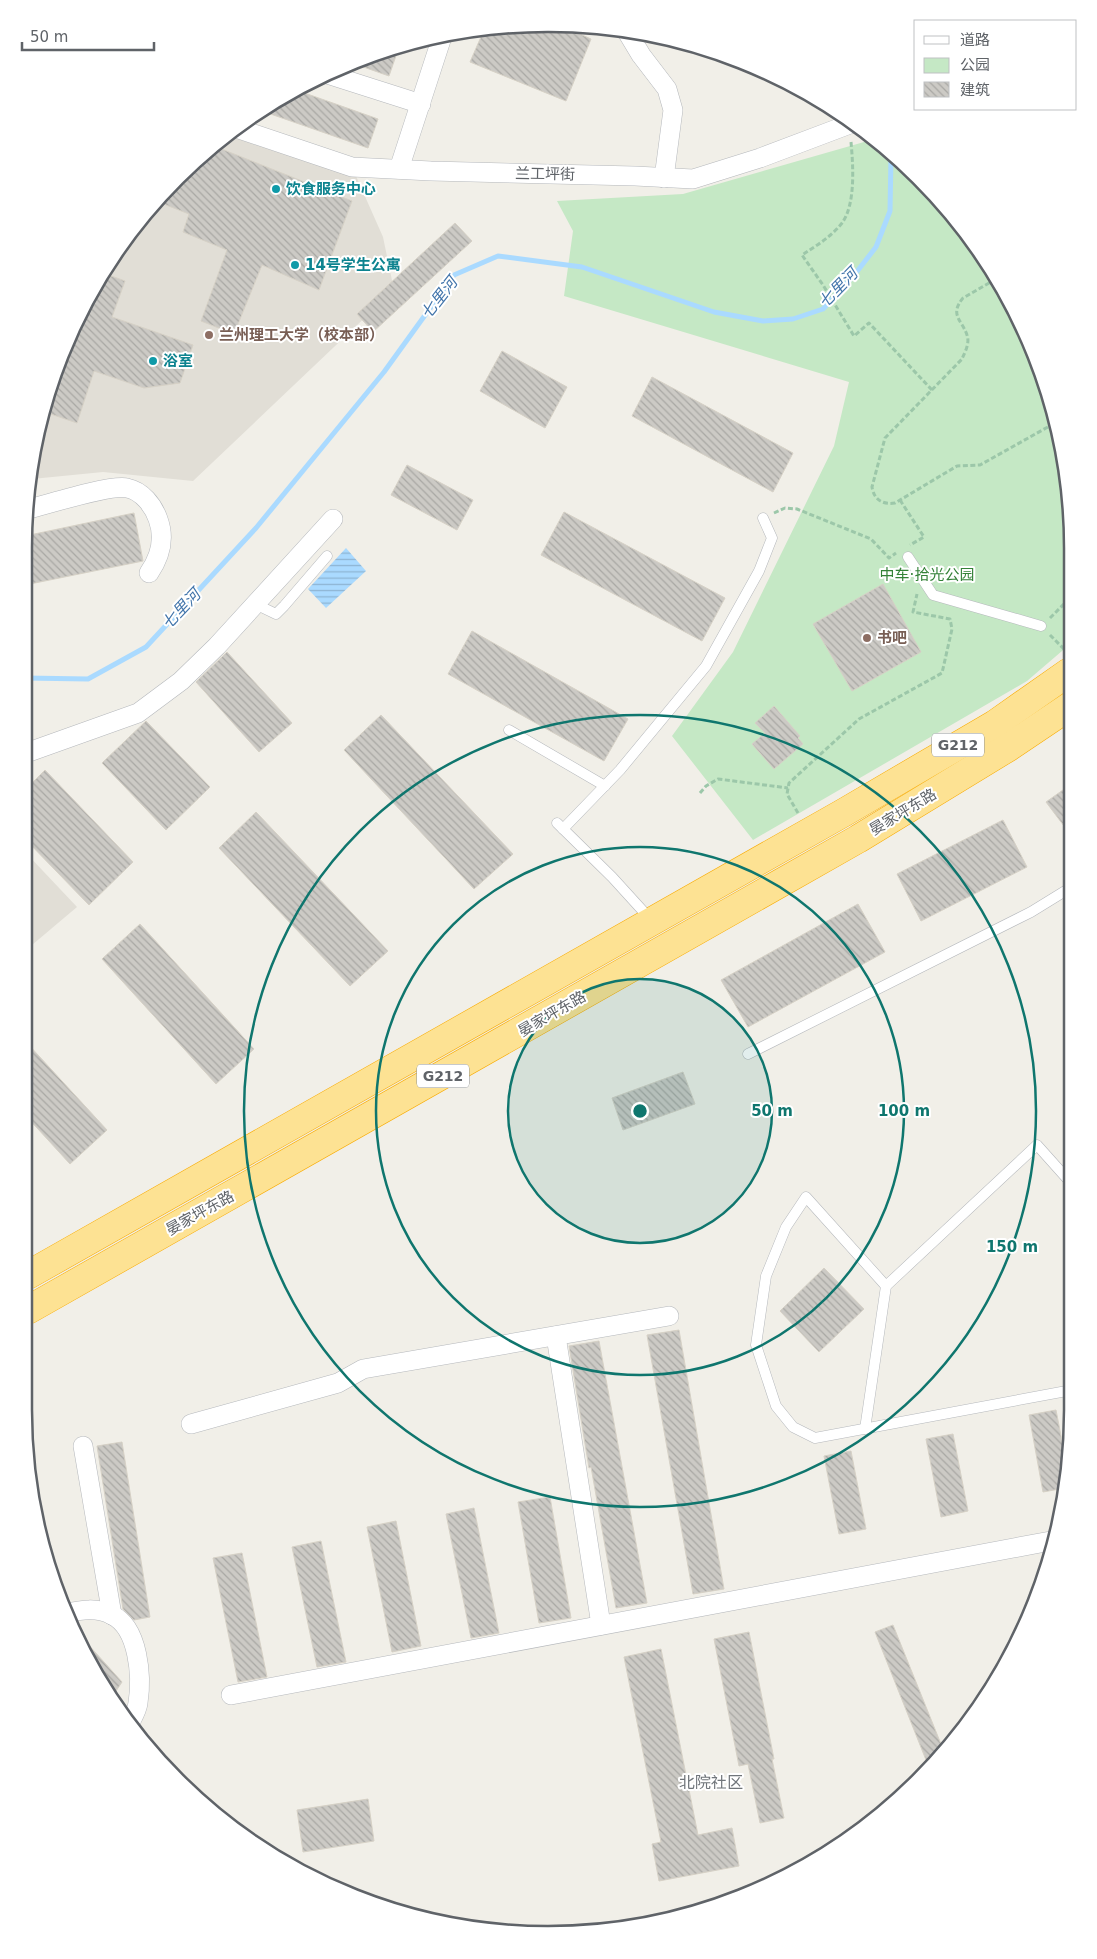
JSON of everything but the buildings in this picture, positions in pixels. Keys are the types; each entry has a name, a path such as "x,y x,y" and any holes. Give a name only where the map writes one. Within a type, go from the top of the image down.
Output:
{"highway":[{"name":"晏家坪东路","path":"32,1273 809,832 995,724 1064,676"},
{"name":"晏家坪东路","path":"32,1308 858,840 1009,747 1064,710"}],"street":[{"path":"632,39 641,55 667,88 673,110 664,178"},
{"path":"399,170 422,104 439,44"},
{"path":"339,78 422,104"},
{"name":"兰工坪街","path":"245,131 352,167 693,179 760,158 844,126"},
{"path":"35,508 116,487 133,490 151,505 160,524 162,534 159,555 149,573"},
{"path":"32,751 138,713 181,681 217,646 333,519"},
{"path":"191,1424 338,1383 363,1369 669,1316"},
{"path":"556,1336 601,1625"},
{"path":"83,1446 112,1615"},
{"path":"231,1695 1048,1542"},
{"path":"74,1612 100,1610 122,1622 130,1632 139,1668 138,1705 133,1716"}],"lane":[{"path":"652,922 612,877 560,826 620,770 706,666 759,571 772,538 763,518"},
{"path":"256,604 276,614 327,556"},
{"path":"908,558 933,595 1041,626"},
{"path":"509,730 605,786"},
{"path":"748,1054 1031,912 1064,892"},
{"path":"864,1428 886,1286 1037,1145 1064,1175"},
{"path":"886,1286 806,1197 786,1227 766,1276 756,1345 776,1406 793,1427 815,1438 1064,1391"}],"path":[{"path":"849,129 852,196 847,214 842,223 818,245 802,255 854,336 869,323 932,390"},
{"path":"990,282 963,298 960,302 956,312 967,335 965,352 962,359 885,438 872,487 873,493 881,502 888,504 900,500 956,466 980,464 1050,426"},
{"path":"763,518 785,508 797,509 871,539 889,558 924,537 900,500"},
{"path":"809,832 787,794 789,783 858,719 942,673 952,629 950,619 913,612 916,594 933,595"},
{"path":"1064,604 1041,626 1064,649"},
{"path":"700,793 706,786 718,779 788,788"}],"shaded area":[{"name":"兰州理工大学（校本部）","path":"240,135 352,167 383,237 394,290 193,481 103,472 37,478 50,415 72,351 102,290 139,234 184,184"},
{"path":"32,859 77,907 32,945"}],"green space":[{"name":"中车·拾光公园","path":"866,141 889,161 936,208 978,262 995,291 1011,320 1037,383 1055,448 1060,481 1064,548 1064,649 1027,681 753,840 672,736 733,652 834,446 849,382 564,296 573,231 557,201 683,194"}],"water":[{"path":"346,548 366,571 326,608 308,589"}],"waterway":[{"name":"七里河","path":"32,678 88,679 146,647 256,528 384,372 454,275 498,256 582,267 714,312 763,321 793,319 823,309 855,274 876,247 890,211 891,163"}],"place":[{"name":"饮食服务中心","path":"276,189"},
{"name":"14号学生公寓","path":"295,265"},
{"name":"兰州理工大学（校本部）","path":"209,335"},
{"name":"浴室","path":"153,361"},
{"name":"书吧","path":"867,638"}],"district":[{"name":"北院社区","path":"711,1782"}]}
